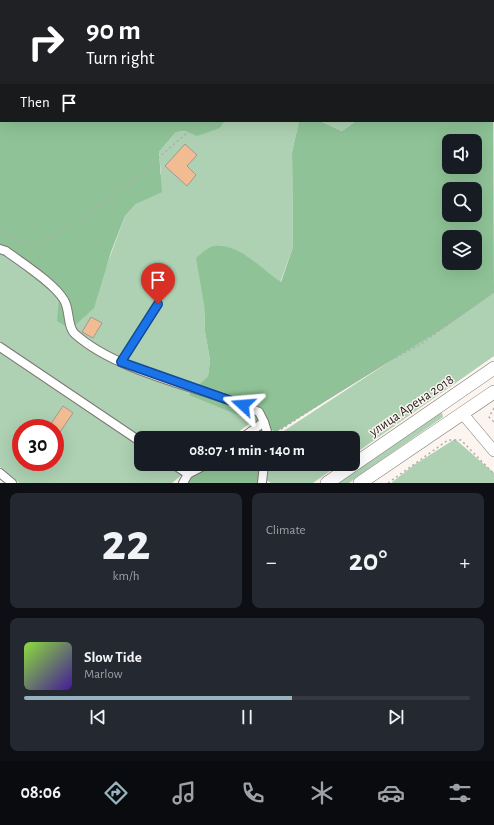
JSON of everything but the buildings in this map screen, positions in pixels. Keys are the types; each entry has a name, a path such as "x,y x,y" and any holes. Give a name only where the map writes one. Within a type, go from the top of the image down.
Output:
{"main road":[{"name":"улица Арена 2018","path":"327,483 494,368"},
{"path":"360,483 494,392"},
{"path":"452,397 462,413 494,451"}],"street":[{"path":"0,249 6,251 46,282 64,300 73,332 88,344 121,362 259,412 268,431"},
{"path":"0,347 134,437"},
{"path":"252,431 264,422"},
{"path":"184,471 188,474"},
{"path":"183,483 188,474 194,471"},
{"path":"262,483 263,471"},
{"path":"0,473 12,483"}],"lane":[{"path":"121,362 158,304"}],"path":[{"path":"0,229 19,243 36,243 54,236 118,193 196,125 202,122"},
{"path":"280,431 370,371 420,344 494,291"},
{"path":"494,408 489,417 494,422"},
{"path":"388,483 448,440 455,439 461,440 494,474"}],"green space":[{"path":"0,122 224,122 220,128 197,136 186,131 176,132 159,152 162,192 136,204 125,216 111,252 94,308 71,329 57,321 59,299 8,258 0,255"},
{"path":"224,122 299,122 292,152 293,247 280,283 246,256 204,304 205,332 210,360 208,376 188,395 253,421 239,431 134,431 134,471 187,471 172,483 19,483 0,467 0,255 8,258 59,299 102,278 125,216 136,204 147,198 161,174 159,152 176,132 220,128"},
{"path":"299,122 322,122 342,131 355,122 493,122 494,293 442,329 278,431 267,428 268,431 251,431 260,424 188,395 208,376 210,360 205,332 204,304 196,258 207,249 214,246 224,246 250,258 281,282 293,247 292,152"},
{"path":"322,122 355,122 342,131"},
{"path":"494,293 494,356 360,450 360,431 284,431"},
{"path":"440,412 442,413 443,417 349,483 336,483 354,471 360,471 360,467"},
{"path":"455,439 494,473 494,483 391,483 414,465"},
{"path":"198,471 265,471 263,483 183,483"},
{"path":"268,471 330,471 313,483 271,483 267,480"}],"route":[{"path":"158,304 121,362 243,405"}]}
